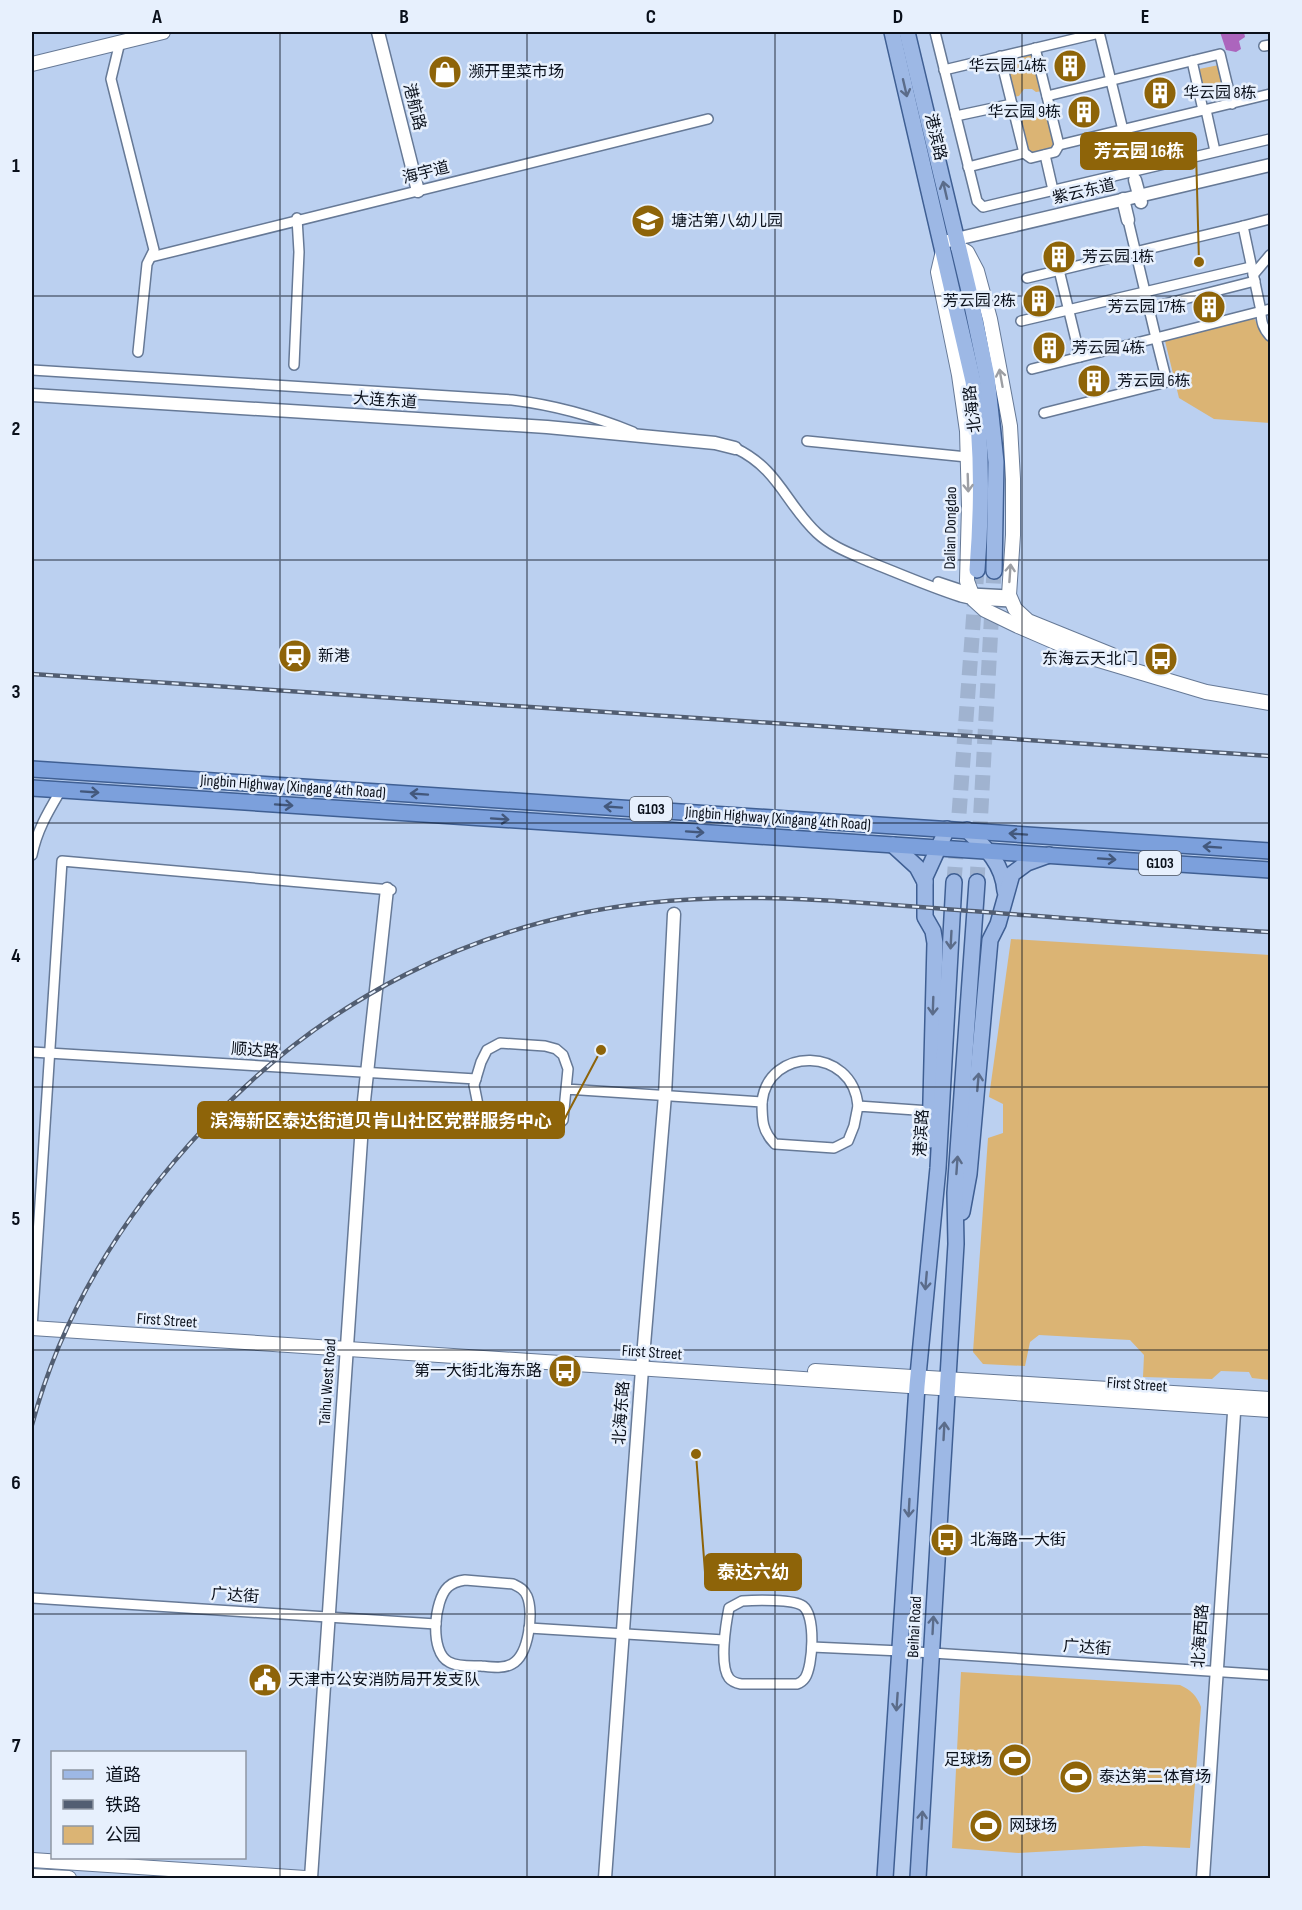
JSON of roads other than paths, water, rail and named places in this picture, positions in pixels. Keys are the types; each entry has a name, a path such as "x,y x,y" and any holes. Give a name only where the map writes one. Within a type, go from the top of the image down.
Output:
{"highway":[{"name":"Jingbin Highway (Xingang 4th Road)","path":"32,769 1270,851"},
{"name":"Jingbin Highway (Xingang 4th Road)","path":"32,788 1270,870"}],"main road":[{"path":"32,56 132,32"},
{"path":"32,64 163,32"},
{"name":"港滨路","path":"892,32 950,245"},
{"name":"港滨路","path":"907,32 950,245"},
{"path":"950,245 967,252 971,259 982,287 990,319 1010,426 1013,480 1010,599 1022,617 1106,654 1189,679 1270,696"},
{"name":"Dalian Dongdao","path":"950,245 938,272 960,382 966,431 969,506 967,581 972,597"},
{"name":"北海路","path":"950,245 977,407 982,489 977,570"},
{"name":"北海路","path":"950,245 983,352 992,415 996,462 994,571"},
{"path":"972,597 986,610 1092,658 1206,692 1270,704"},
{"path":"930,1240 930,1111 935,943 933,931 925,917 925,882 947,829"},
{"path":"967,830 989,850 1001,870 1005,897"},
{"path":"893,845 917,867 925,882"},
{"path":"956,1244 969,1174 990,940 998,924 1012,874 1027,864 1049,855"},
{"name":"港滨路","path":"917,1381 938,1168 954,882"},
{"path":"956,1244 955,1193 977,882"},
{"name":"Beihai Road","path":"917,1874 956,1244"},
{"name":"First Street","path":"32,1321 349,1346"},
{"name":"First Street","path":"32,1328 1235,1402 1270,1399"},
{"name":"Beihai Road","path":"887,1878 886,1861 917,1381"},
{"name":"First Street","path":"1235,1402 1270,1410"},
{"path":"32,1860 304,1878"},
{"path":"32,1876 69,1878"}],"street":[{"name":"港航路","path":"378,32 420,189"},
{"name":"港航路","path":"383,32 420,189"},
{"path":"935,32 977,201 983,207 1053,190 1134,175 1270,139"},
{"path":"944,70 1099,32 1140,199"},
{"path":"120,42 111,79 154,247 147,264 138,352"},
{"path":"1000,56 1024,153 1031,158 1045,155 1055,152 1059,145 1035,48"},
{"path":"1047,96 1220,54 1232,104"},
{"path":"1192,61 1215,152"},
{"path":"1059,145 1270,94"},
{"path":"956,116 1012,104"},
{"name":"海宇道","path":"152,255 708,117"},
{"path":"968,167 1024,153"},
{"path":"1045,155 1053,190"},
{"name":"紫云东道","path":"950,245 1270,165"},
{"name":"紫云东道","path":"1140,199 1270,172"},
{"path":"1044,413 1167,382 1124,203"},
{"path":"294,365 299,252 297,219"},
{"path":"1027,278 1270,219"},
{"path":"1243,226 1253,274 1266,310 1264,328 1270,336"},
{"path":"1149,308 1253,274 1270,255"},
{"path":"1059,270 1080,357"},
{"path":"1021,321 1146,292 1253,274"},
{"path":"1032,369 1266,310"},
{"path":"32,370 540,404 605,421 646,438"},
{"name":"大连东道","path":"32,395 547,427 715,443 735,448"},
{"path":"807,441 967,457"},
{"path":"735,448 748,450 768,465 785,483 812,521 828,536 848,547 972,597 1010,599"},
{"path":"32,855 36,834 45,814 61,790"},
{"path":"32,1328 62,861 389,890"},
{"name":"Taihu West Road","path":"318,1878 349,1346 369,1076 389,890"},
{"name":"北海东路","path":"605,1878 664,1095 674,914"},
{"path":"500,1043 545,1046 556,1049 563,1055 568,1069 563,1120 555,1128 544,1133 495,1131 480,1115 475,1082 487,1050 500,1043"},
{"name":"顺达路","path":"32,1054 475,1082"},
{"path":"803,1061 832,1064 850,1080 856,1093 858,1106 848,1141 834,1148 775,1144 767,1136 762,1125 762,1102 764,1090 772,1074 788,1064 803,1061"},
{"path":"566,1089 762,1102"},
{"path":"858,1106 930,1111"},
{"name":"北海西路","path":"1203,1878 1215,1671 1235,1402"},
{"path":"465,1580 506,1583 520,1587 528,1600 530,1628 517,1661 511,1665 499,1667 450,1663 439,1651 436,1639 439,1604 447,1588 457,1581 465,1580"},
{"name":"广达街","path":"32,1598 436,1624"},
{"path":"752,1600 797,1603 803,1606 810,1616 812,1647 805,1678 797,1684 733,1682 728,1677 724,1661 724,1640 729,1608 736,1603 752,1600"},
{"name":"Taihu West Road","path":"311,1878 332,1617"},
{"path":"530,1628 724,1640"},
{"name":"广达街","path":"812,1647 1270,1675"}],"tunnel":[{"path":"954,882 977,570"},
{"path":"977,882 994,571"}],"railway":[{"path":"32,674 1270,756"},
{"path":"32,1425 61,1343 100,1265 149,1193 206,1126 251,1081 300,1041 351,1005 406,974 463,949 523,928 584,913 647,903 721,898 833,901 1270,932"}],"place":[{"name":"华云园 14栋","path":"1070,66"},
{"name":"濒开里菜市场","path":"445,72"},
{"name":"华云园 8栋","path":"1160,93"},
{"name":"华云园 9栋","path":"1084,112"},
{"name":"塘沽第八幼儿园","path":"648,221"},
{"name":"芳云园 1栋","path":"1059,257"},
{"name":"芳云园 16栋","path":"1199,262"},
{"name":"芳云园 2栋","path":"1039,301"},
{"name":"芳云园 17栋","path":"1209,307"},
{"name":"芳云园 4栋","path":"1049,348"},
{"name":"芳云园 6栋","path":"1094,381"},
{"name":"新港","path":"295,656"},
{"name":"东海云天北门","path":"1161,659"},
{"name":"滨海新区泰达街道贝肯山社区党群服务中心","path":"601,1050"},
{"name":"第一大街北海东路","path":"565,1371"},
{"name":"泰达六幼","path":"696,1454"},
{"name":"北海路一大街","path":"947,1540"},
{"name":"天津市公安消防局开发支队","path":"265,1680"},
{"name":"足球场","path":"1015,1760"},
{"name":"泰达第二体育场","path":"1076,1777"},
{"name":"网球场","path":"986,1826"}]}
